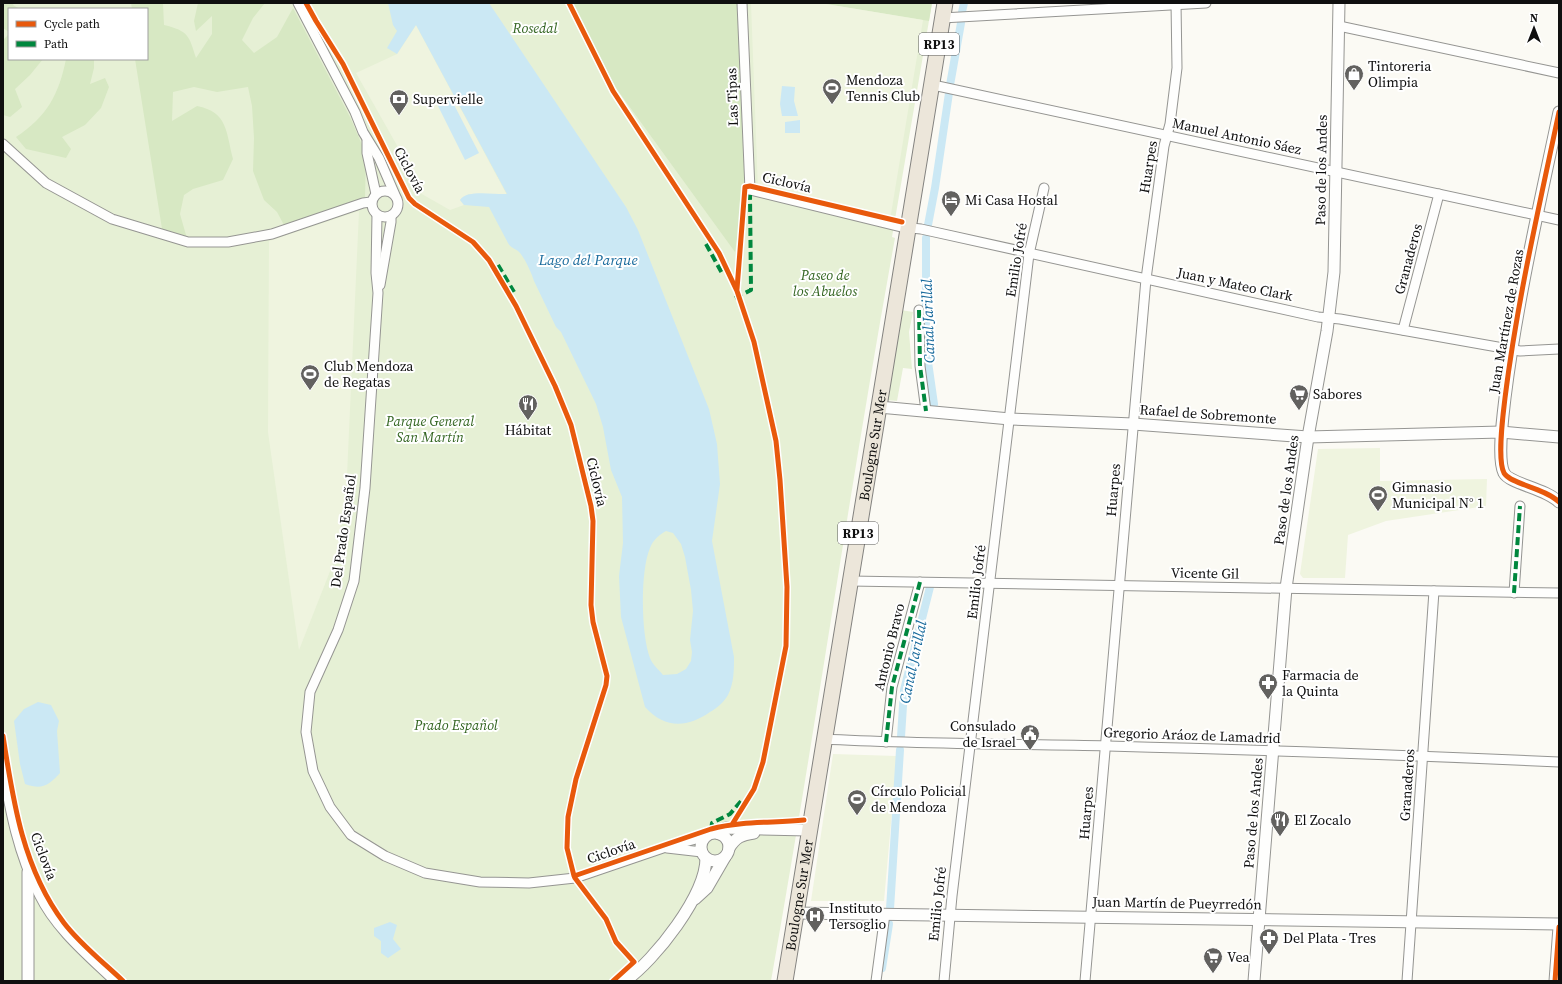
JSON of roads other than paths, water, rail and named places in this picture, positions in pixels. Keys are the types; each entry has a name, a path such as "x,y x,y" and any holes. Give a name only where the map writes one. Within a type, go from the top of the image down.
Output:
{"main road":[{"name":"Boulogne Sur Mer","path":"785,981 808,830 933,85 945,3"}],"street":[{"path":"298,3 355,112 368,141 379,158 395,195 398,206 391,216 384,217 377,215 372,207 372,202 376,194 368,153 368,141"},
{"name":"Las Tipas","path":"742,3 750,190"},
{"path":"942,18 1206,3"},
{"name":"Paso de los Andes","path":"1254,981 1274,751 1286,588 1308,437 1329,318 1334,272 1339,3"},
{"name":"Huarpes","path":"1085,981 1146,279 1167,135 1171,118 1177,68 1176,4"},
{"path":"1339,26 1559,73"},
{"name":"Manuel Antonio Sáez","path":"933,85 1559,220"},
{"name":"Juan Martínez de Rozas","path":"1559,112 1537,215 1512,350 1501,432 1502,468 1504,474 1509,480 1546,492 1559,502"},
{"path":"3,144 46,183 112,219 188,242 228,242 272,234 363,203 372,202"},
{"name":"Emilio Jofré","path":"944,981 950,914 1029,254 1044,188"},
{"name":"Juan y Mateo Clark","path":"750,190 901,227 909,227 1329,318 1512,350 1529,352 1559,350"},
{"path":"376,194 388,191 395,195"},
{"name":"Granaderos","path":"1403,330 1439,194"},
{"name":"Del Prado Español","path":"377,215 376,273 378,292"},
{"name":"Del Prado Español","path":"391,216 392,222 378,292 365,488 354,581 338,630 310,692 306,732 313,772 330,807 351,835 384,856 425,873 480,882 529,883 576,878 664,848 707,836"},
{"path":"919,310 920,366 926,411"},
{"name":"Rafael de Sobremonte","path":"879,406 1010,419 1133,424 1308,437 1501,432 1559,437"},
{"path":"1514,593 1520,506"},
{"name":"Vicente Gil","path":"850,581 1559,593"},
{"name":"Antonio Bravo","path":"886,742 892,687 920,582"},
{"name":"Granaderos","path":"1407,981 1434,591"},
{"name":"Gregorio Aráoz de Lamadrid","path":"823,739 970,745 1106,746 1274,751 1559,762"},
{"path":"3,766 13,819 28,867 40,895 56,918 82,949 116,981"},
{"path":"626,981 639,971 679,922 694,900 706,870 701,845 707,836 719,834 726,828 754,827 764,830"},
{"path":"694,900 707,888 735,839 742,834 764,830 808,830"},
{"path":"719,834 725,838 727,852"},
{"name":"Del Prado Español","path":"664,848 704,855"},
{"path":"704,855 716,861 727,852"},
{"path":"28,867 28,981"},
{"name":"Juan Martín de Pueyrredón","path":"795,913 1091,916 1559,926"},
{"path":"876,981 885,914"},
{"path":"1555,981 1559,926"}],"water":[{"name":"Lago del Parque","path":"388,3 489,3 626,207 638,230 709,409 717,444 720,484 712,541 734,657 734,672 733,681 728,695 720,705 693,721 676,724 668,722 660,719 645,707 621,617 619,576 623,543 622,497 611,470 603,427 596,404 561,332 556,327 523,257 508,243 489,207 464,205 460,200 468,195 482,193 507,194 416,25 397,54 387,48 397,31 393,25","holes":["666,531 673,533 681,544 691,590 693,611 690,640 692,652 691,661 686,669 677,674 663,675 651,660 647,648 643,619 643,587 647,558 651,545 656,538"]},
{"path":"782,86 795,87 794,101 798,116 782,116 780,104"},
{"path":"450,97 479,153 465,160 437,104"},
{"path":"800,120 800,133 785,133 785,122"},
{"path":"38,702 51,705 59,721 57,731 60,773 48,784 36,787 25,784 20,764 14,721 24,709"},
{"path":"390,922 397,925 393,939 401,949 388,958 381,953 381,941 374,936 374,928"}],"waterway":[{"name":"Canal Jarillal","path":"962,12 964,3"},
{"name":"Canal Jarillal","path":"950,85 961,23"},
{"name":"Canal Jarillal","path":"928,225 949,93"},
{"name":"Canal Jarillal","path":"926,238 926,348 934,404"},
{"name":"Canal Jarillal","path":"901,737 904,690 930,587"},
{"name":"Canal Jarillal","path":"890,909 900,750"},
{"name":"Canal Jarillal","path":"882,968 889,924"}],"place":[{"name":"Tintoreria Olimpia","path":"1354,91"},
{"name":"Mendoza Tennis Club","path":"832,105"},
{"name":"Supervielle","path":"399,116"},
{"name":"Mi Casa Hostal","path":"951,217"},
{"name":"Club Mendoza de Regatas","path":"310,391"},
{"name":"Sabores","path":"1299,411"},
{"name":"Hábitat","path":"528,421"},
{"name":"Gimnasio Municipal N° 1","path":"1378,512"},
{"name":"Farmacia de la Quinta","path":"1268,700"},
{"name":"Consulado de Israel","path":"1030,751"},
{"name":"Círculo Policial de Mendoza","path":"857,816"},
{"name":"El Zocalo","path":"1280,837"},
{"name":"Instituto Tersoglio","path":"815,933"},
{"name":"Del Plata - Tres","path":"1269,955"},
{"name":"Vea","path":"1213,974"}],"park label":[{"name":"Rosedal","path":"535,28"},
{"name":"Paseo de los Abuelos","path":"825,284"},
{"name":"Parque General San Martín","path":"430,430"},
{"name":"Prado Español","path":"456,725"}]}
